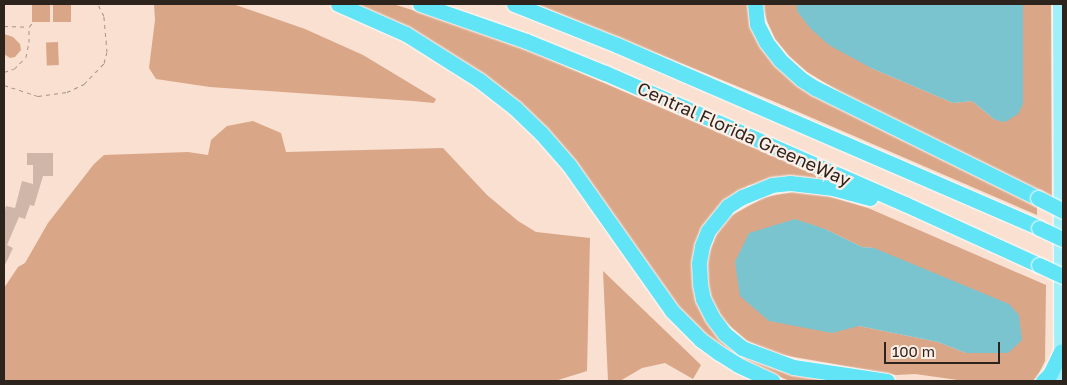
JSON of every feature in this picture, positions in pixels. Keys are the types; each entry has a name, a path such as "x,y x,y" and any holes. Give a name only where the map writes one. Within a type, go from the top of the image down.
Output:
{"highway":[{"path":"338,4 406,34 472,76 515,108 541,133 569,165 672,311 701,340 719,353 738,365 773,381"},
{"name":"Central Florida GreeneWay","path":"420,4 526,41 605,73 905,204 1063,276"},
{"name":"Central Florida GreeneWay","path":"514,4 617,44 1063,239"},
{"path":"755,4 757,24 766,42 780,60 801,79 815,88 1063,211"},
{"path":"887,381 777,363 742,348 725,334 712,317 703,299 699,264 702,246 708,231 728,206 742,197 772,185 790,184 833,188 872,199 1039,265"},
{"path":"1043,381 1050,374 1061,351"}],"main road":[{"path":"1060,4 1061,381"}],"path":[{"path":"4,85 38,96 67,92 84,84 104,63 107,52 104,16 98,4"},
{"path":"4,72 14,69 26,58 30,42 29,27 33,22"},
{"path":"4,26 29,27"}],"shaded area":[{"path":"32,4 50,4 50,22 32,22"},
{"path":"53,4 71,4 71,22 53,22"},
{"path":"154,4 233,4 305,29 363,55 436,99 434,103 210,87 156,79 149,68 155,20"},
{"path":"348,4 393,4 466,27 535,53 824,178 823,180 766,181 748,186 723,202 693,281 752,360 773,368 827,381 790,381 733,357 681,315 536,122"},
{"path":"536,4 749,4 768,55 1037,203 1037,215 773,101"},
{"path":"762,4 797,4 797,11 871,68 953,103 972,101 995,120 1023,104 1023,4 1051,4 1052,200 842,93 807,72 790,57 775,39"},
{"path":"4,34 13,37 20,44 21,50 15,57 10,58 4,54"},
{"path":"46,42 58,42 59,65 47,65"},
{"path":"253,121 281,133 286,152 443,148 487,195 518,221 536,232 590,238 587,371 555,381 4,381 4,288 18,267 25,263 48,223 94,164 104,155 188,152 208,155 211,140 227,126"},
{"path":"793,192 828,196 868,208 1046,285 1045,361 1037,377 1032,381 965,381 915,374 896,375 777,354 747,341 722,319 710,298 706,282 708,255 718,230 727,218 765,197","holes":["825,229 862,247 874,248 966,353 938,342 859,326"]},
{"path":"603,271 701,365 693,379 665,363 642,368 620,381 608,381"}],"water":[{"path":"797,4 1023,4 1023,104 1018,114 1005,122 995,120 972,101 953,103 871,68 829,45 810,28 797,11"},
{"path":"795,219 825,229 862,247 874,248 1009,304 1019,315 1022,340 1008,353 966,353 938,342 859,326 832,333 769,321 740,296 735,262 749,233"}],"building":[{"path":"27,153 53,153 53,176 43,176 34,206 30,205 25,219 19,217 7,245 13,248 4,267 4,214 6,206 15,208 22,181 33,184 33,165 27,165"}]}
